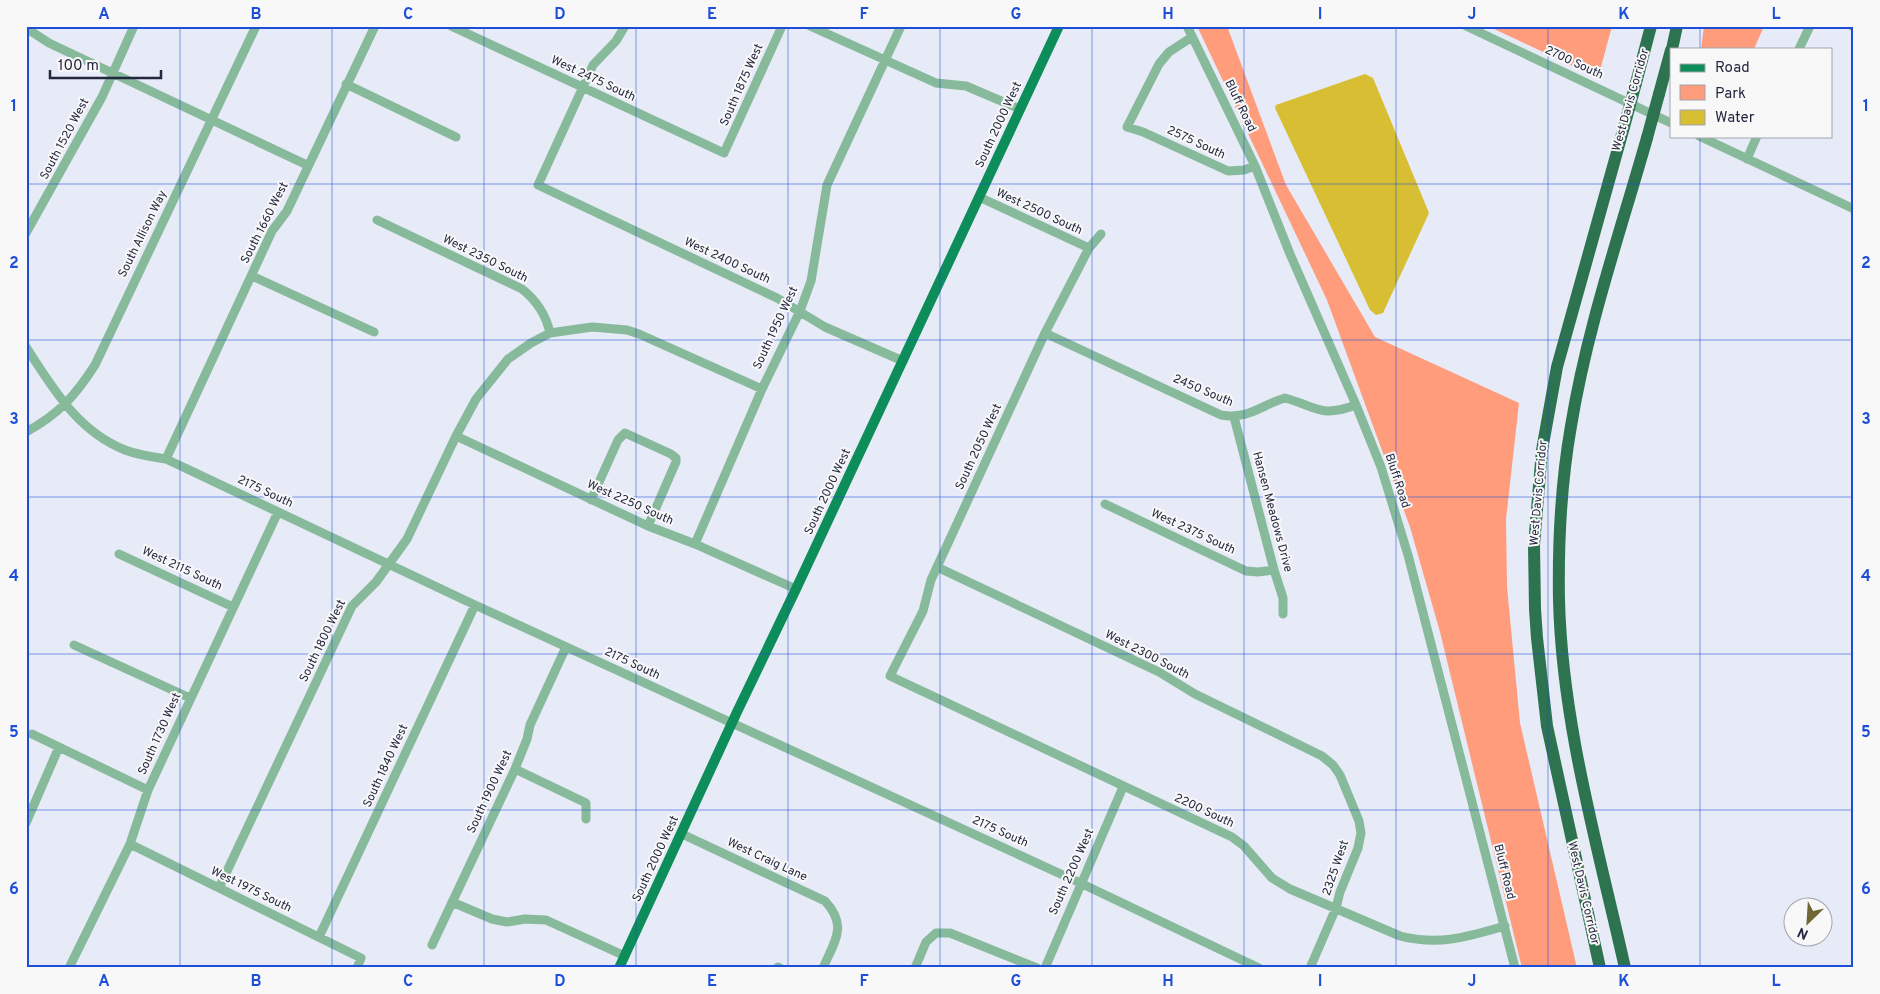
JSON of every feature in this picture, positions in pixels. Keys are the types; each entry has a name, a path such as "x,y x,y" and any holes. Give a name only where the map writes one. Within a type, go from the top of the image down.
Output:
{"highway":[{"name":"West Davis Corridor","path":"1600,968 1547,726 1536,638 1534,545 1542,450 1557,367 1651,26"},
{"name":"West Davis Corridor","path":"1671,48 1677,26"},
{"name":"West Davis Corridor","path":"1625,968 1580,766 1570,711 1561,628 1560,543 1567,454 1581,373 1670,53"}],"main road":[{"name":"South 2000 West","path":"619,968 1059,26"}],"street":[{"name":"South 1520 West","path":"26,234 102,97 134,26"},
{"name":"South Allison Way","path":"26,432 65,405 80,388 95,365 256,26"},
{"name":"South 1660 West","path":"166,459 272,231 287,211 307,165 375,26"},
{"name":"West 2475 South","path":"451,26 724,153"},
{"path":"582,88 593,65 616,41 625,26"},
{"name":"South 1875 West","path":"724,153 782,26"},
{"path":"810,26 936,83 966,86 1020,109"},
{"name":"South 1950 West","path":"695,544 762,390 800,311 811,281 827,185 901,26"},
{"name":"Bluff Road","path":"1187,26 1255,166 1290,254 1381,467 1408,555 1515,968"},
{"name":"2700 South","path":"1466,26 1670,123"},
{"path":"1799,48 1810,26"},
{"path":"26,28 49,43 307,165"},
{"name":"2575 South","path":"1192,37 1169,52 1159,64 1127,127 1143,132 1228,172 1244,170 1255,166"},
{"path":"346,84 456,137"},
{"name":"West 2400 South","path":"582,88 538,185 777,298 825,327 903,361"},
{"path":"1703,138 1854,209"},
{"path":"1747,159 1756,138"},
{"name":"West 2500 South","path":"980,198 1089,248"},
{"name":"West 2350 South","path":"377,220 532,296 540,307 550,333"},
{"name":"South 2050 West","path":"890,676 923,611 936,567 1045,333 1089,248 1101,234"},
{"path":"252,276 374,332"},
{"path":"550,333 592,327 627,330 762,390"},
{"name":"South 1800 West","path":"219,888 352,606 376,582 414,527 456,436 476,399 508,359 550,333"},
{"name":"2450 South","path":"1045,333 1221,415 1234,417 1252,412 1285,398 1329,412 1356,405"},
{"name":"2175 South","path":"26,346 65,405 84,426 125,450 166,459 475,605 1081,883 1259,968"},
{"name":"Hansen Meadows Drive","path":"1234,417 1274,570 1284,598 1282,614"},
{"path":"591,500 618,440 625,433 676,458 676,462 648,526"},
{"name":"West 2250 South","path":"456,436 648,526 695,544 796,589"},
{"name":"West 2375 South","path":"1105,504 1246,571 1274,570"},
{"name":"South 1730 West","path":"69,968 130,844 148,790 278,512"},
{"name":"West 2115 South","path":"119,554 234,607"},
{"name":"West 2300 South","path":"936,567 1160,672 1195,694 1322,756 1340,774"},
{"name":"South 1840 West","path":"319,937 475,605"},
{"path":"74,645 190,698"},
{"name":"South 1900 West","path":"432,945 515,769 530,726 566,647"},
{"name":"2200 South","path":"890,676 1232,837 1244,846 1272,878 1290,889 1400,936 1438,942 1462,939 1504,926"},
{"path":"32,734 148,790"},
{"path":"26,823 59,747"},
{"path":"515,769 586,803 586,819"},
{"name":"2325 West","path":"1310,968 1336,908 1340,892 1358,848 1361,833 1359,821 1340,774"},
{"name":"South 2200 West","path":"1046,968 1123,787"},
{"name":"West Craig Lane","path":"682,834 825,900 836,915 838,930 823,968"},
{"name":"West 1975 South","path":"130,844 361,958 357,968"},
{"path":"452,902 492,920 507,922 525,919 546,920 625,956"},
{"path":"915,968 926,942 936,933 950,934 1038,968"}],"green space":[{"path":"1197,26 1227,26 1286,185 1375,337 1519,403 1506,519 1507,587 1520,723 1577,968 1522,968 1440,632 1410,527 1327,300"},
{"path":"1488,26 1612,26 1598,78"},
{"path":"1704,26 1764,26 1754,48 1701,48"}],"water":[{"path":"1365,74 1373,78 1429,213 1383,313 1376,315 1370,310 1275,108 1276,105"}]}
